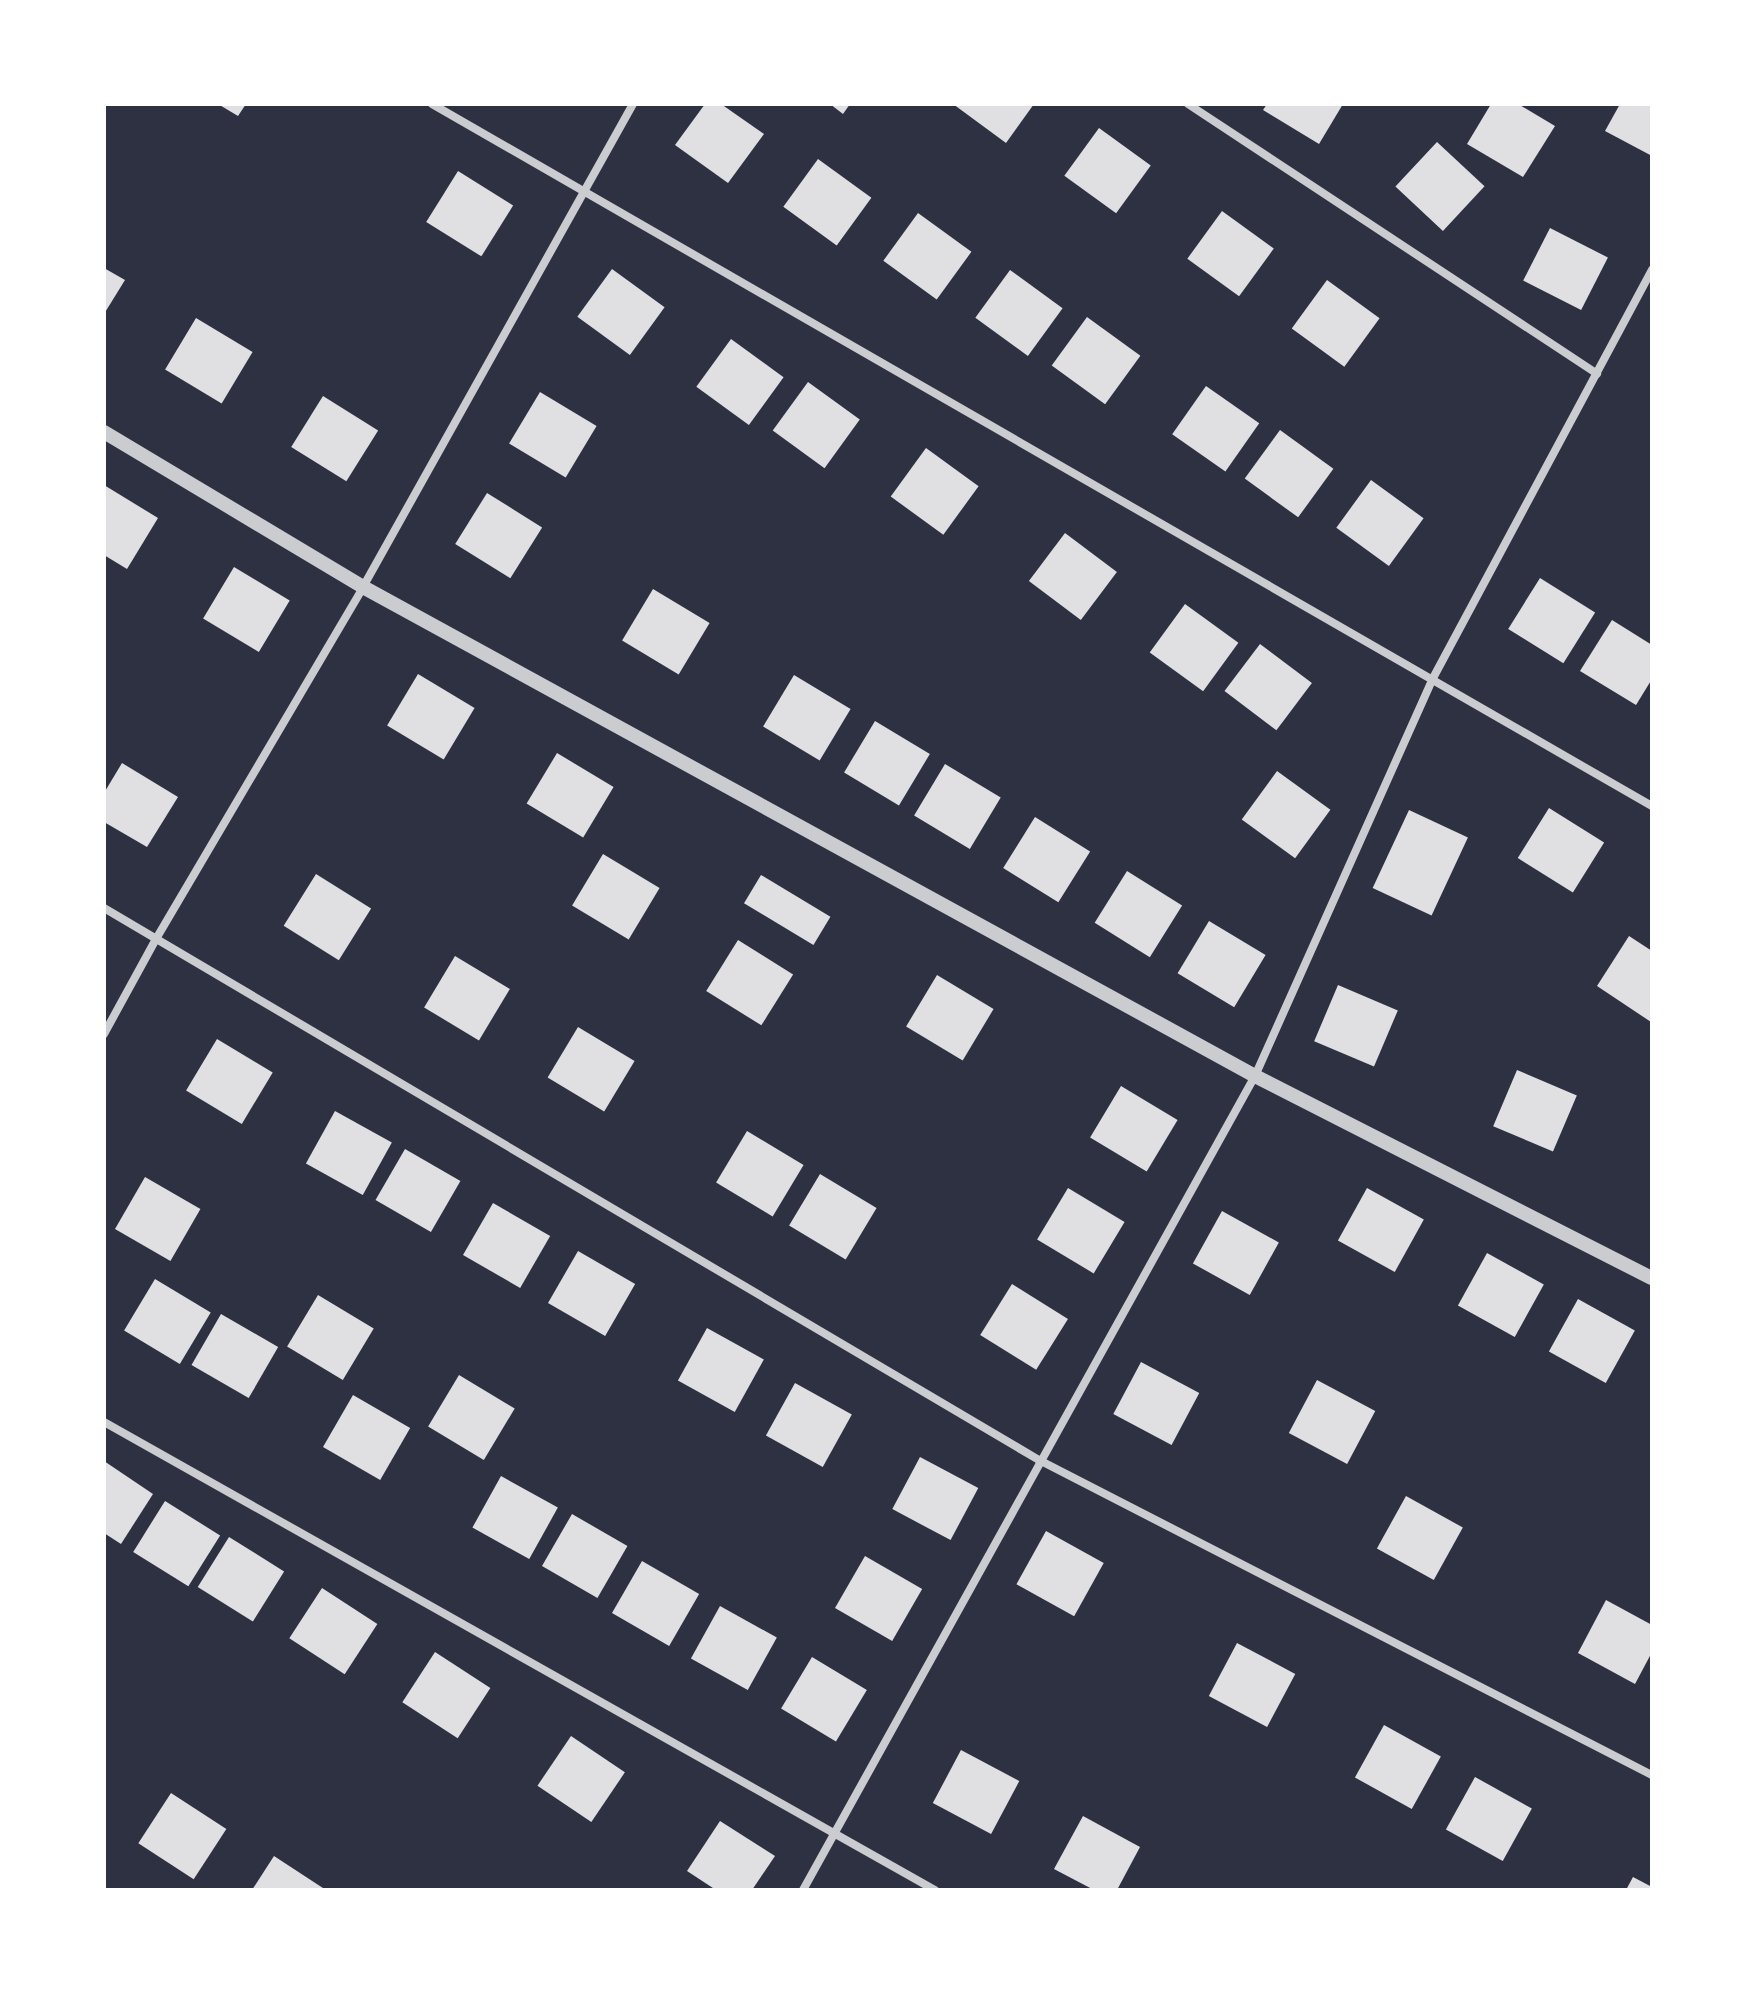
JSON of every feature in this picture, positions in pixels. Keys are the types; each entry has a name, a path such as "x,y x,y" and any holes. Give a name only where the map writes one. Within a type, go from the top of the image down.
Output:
{"street":[{"path":"432,104 1652,806"},
{"path":"104,1034 156,939 363,587 581,191 633,104"},
{"path":"1192,105 1597,374"},
{"path":"803,1890 1039,1460 1255,1076 1432,680 1652,269"},
{"path":"104,432 363,587 1255,1076 1652,1278"},
{"path":"104,908 1039,1460 1652,1775"},
{"path":"104,1422 935,1890"}],"building":[{"path":"218,104 246,104 238,116"},
{"path":"705,104 721,104 764,134 728,183 675,145"},
{"path":"830,104 850,104 843,114"},
{"path":"953,104 1034,104 1006,143"},
{"path":"1267,104 1343,104 1319,144 1263,110"},
{"path":"1491,104 1518,104 1555,126 1523,177 1467,144"},
{"path":"1620,104 1652,104 1652,156 1605,131"},
{"path":"1099,128 1151,166 1116,213 1064,176"},
{"path":"1437,142 1485,186 1443,231 1395,187"},
{"path":"818,159 871,198 837,246 783,207"},
{"path":"458,171 513,205 481,256 426,222"},
{"path":"1222,211 1274,249 1239,296 1187,259"},
{"path":"918,213 971,252 937,300 883,261"},
{"path":"1550,228 1608,258 1581,310 1523,281"},
{"path":"104,268 125,280 104,314"},
{"path":"612,269 665,307 630,355 577,317"},
{"path":"1010,270 1063,308 1028,356 975,318"},
{"path":"1327,280 1380,318 1344,367 1292,329"},
{"path":"1087,317 1140,356 1105,404 1052,366"},
{"path":"196,318 253,352 222,403 165,369"},
{"path":"731,339 784,377 749,425 696,387"},
{"path":"808,382 860,420 825,468 773,431"},
{"path":"1206,386 1259,423 1225,472 1172,434"},
{"path":"540,392 597,426 566,477 509,443"},
{"path":"323,396 378,430 346,481 291,447"},
{"path":"1280,430 1333,469 1298,517 1245,479"},
{"path":"926,448 979,486 943,535 891,497"},
{"path":"1371,480 1424,518 1389,566 1336,528"},
{"path":"104,485 158,518 127,569 104,555"},
{"path":"487,493 542,527 510,578 455,544"},
{"path":"1065,533 1117,572 1081,620 1029,581"},
{"path":"234,567 290,600 259,652 203,618"},
{"path":"1540,578 1595,612 1563,663 1508,629"},
{"path":"653,589 710,623 679,674 622,640"},
{"path":"1185,604 1238,643 1203,691 1150,653"},
{"path":"1612,620 1652,645 1652,679 1636,705 1580,671"},
{"path":"1260,644 1312,683 1276,730 1224,691"},
{"path":"418,674 475,708 444,759 387,725"},
{"path":"794,675 851,709 820,760 763,726"},
{"path":"875,721 930,754 899,805 844,772"},
{"path":"557,753 614,787 583,838 527,804"},
{"path":"122,763 178,797 147,847 104,822 104,793"},
{"path":"945,764 1001,797 970,849 914,815"},
{"path":"1277,771 1330,810 1295,858 1242,820"},
{"path":"1549,808 1604,842 1573,892 1518,858"},
{"path":"1409,810 1468,837 1432,915 1373,888"},
{"path":"1035,817 1090,851 1058,902 1003,868"},
{"path":"603,854 660,888 629,939 572,905"},
{"path":"1127,871 1182,905 1150,957 1095,923"},
{"path":"316,874 371,908 339,960 284,926"},
{"path":"761,875 830,917 813,945 744,903"},
{"path":"1209,921 1266,955 1234,1007 1178,973"},
{"path":"1629,936 1652,951 1651,1022 1597,986"},
{"path":"738,940 793,974 761,1025 706,991"},
{"path":"455,956 510,989 479,1040 424,1007"},
{"path":"937,975 994,1009 963,1060 906,1026"},
{"path":"1338,985 1398,1010 1374,1067 1314,1041"},
{"path":"578,1027 635,1061 604,1112 548,1078"},
{"path":"217,1039 273,1072 242,1124 186,1090"},
{"path":"1517,1070 1577,1095 1553,1152 1493,1126"},
{"path":"1121,1086 1178,1120 1147,1171 1090,1137"},
{"path":"335,1111 392,1143 363,1195 306,1163"},
{"path":"747,1131 804,1165 773,1216 716,1182"},
{"path":"405,1149 460,1181 431,1232 375,1200"},
{"path":"820,1174 877,1208 846,1259 789,1225"},
{"path":"145,1177 200,1209 170,1261 115,1229"},
{"path":"1068,1188 1125,1222 1094,1273 1037,1239"},
{"path":"1367,1188 1424,1220 1395,1272 1338,1240"},
{"path":"493,1203 550,1236 520,1288 463,1255"},
{"path":"1222,1211 1279,1243 1250,1295 1193,1263"},
{"path":"578,1251 635,1284 605,1336 548,1303"},
{"path":"1487,1253 1544,1285 1515,1337 1458,1305"},
{"path":"155,1279 211,1312 180,1364 124,1330"},
{"path":"1012,1284 1068,1319 1036,1370 980,1335"},
{"path":"318,1295 374,1328 343,1380 287,1346"},
{"path":"1578,1299 1635,1331 1606,1383 1549,1351"},
{"path":"221,1314 278,1347 249,1398 192,1365"},
{"path":"707,1328 764,1360 735,1412 678,1380"},
{"path":"1141,1362 1199,1393 1172,1445 1113,1414"},
{"path":"459,1375 515,1408 484,1460 428,1426"},
{"path":"1317,1380 1375,1411 1347,1464 1289,1433"},
{"path":"795,1383 852,1415 823,1467 766,1435"},
{"path":"353,1395 410,1428 380,1480 323,1447"},
{"path":"920,1457 978,1488 951,1540 892,1509"},
{"path":"104,1461 153,1494 121,1544 104,1533"},
{"path":"501,1476 558,1508 529,1559 472,1528"},
{"path":"1406,1496 1463,1528 1434,1580 1377,1548"},
{"path":"165,1501 220,1535 188,1586 133,1552"},
{"path":"572,1514 627,1546 597,1598 542,1566"},
{"path":"1046,1531 1104,1563 1074,1616 1016,1584"},
{"path":"229,1537 284,1571 253,1621 198,1587"},
{"path":"865,1556 922,1589 892,1641 835,1608"},
{"path":"642,1561 699,1594 669,1646 612,1613"},
{"path":"322,1588 377,1624 345,1674 289,1638"},
{"path":"1606,1600 1652,1625 1652,1652 1635,1684 1578,1653"},
{"path":"720,1606 777,1638 748,1690 691,1658"},
{"path":"1237,1643 1295,1674 1267,1727 1209,1696"},
{"path":"435,1652 490,1688 458,1738 402,1702"},
{"path":"812,1657 867,1690 836,1741 781,1708"},
{"path":"1384,1725 1441,1757 1412,1809 1355,1777"},
{"path":"571,1736 625,1772 591,1822 537,1786"},
{"path":"961,1750 1019,1781 991,1834 933,1803"},
{"path":"1475,1777 1532,1809 1503,1861 1446,1829"},
{"path":"171,1793 226,1829 194,1879 138,1843"},
{"path":"1083,1816 1140,1847 1117,1890 1094,1890 1054,1869"},
{"path":"720,1821 775,1856 752,1890 716,1890 687,1871"},
{"path":"274,1856 326,1890 252,1890"},
{"path":"1633,1877 1652,1887 1652,1890 1626,1890"}]}
